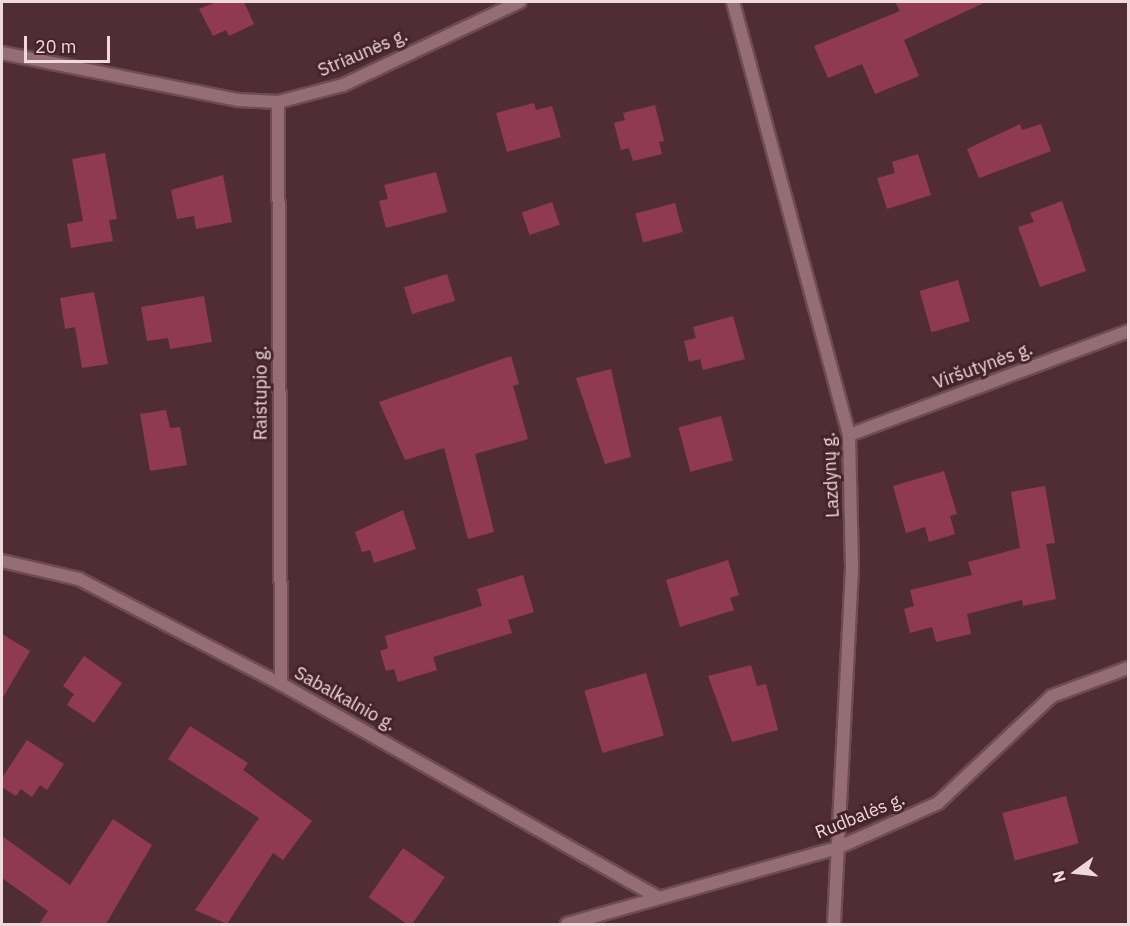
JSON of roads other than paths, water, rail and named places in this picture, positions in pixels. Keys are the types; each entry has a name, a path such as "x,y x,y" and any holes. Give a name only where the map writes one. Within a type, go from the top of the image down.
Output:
{"street":[{"name":"Striaunės g.","path":"2,52 238,100 278,102 343,85 519,2"},
{"name":"Lazdynų g.","path":"733,2 849,435 852,568 834,924"},
{"name":"Raistupio g.","path":"278,102 280,684"},
{"name":"Viršutynės g.","path":"849,435 1128,331"},
{"name":"Sabalkalnio g.","path":"2,561 80,579 280,684 658,897"},
{"name":"Rudbalės g.","path":"567,924 837,848 938,803 1052,696 1128,668"}]}
